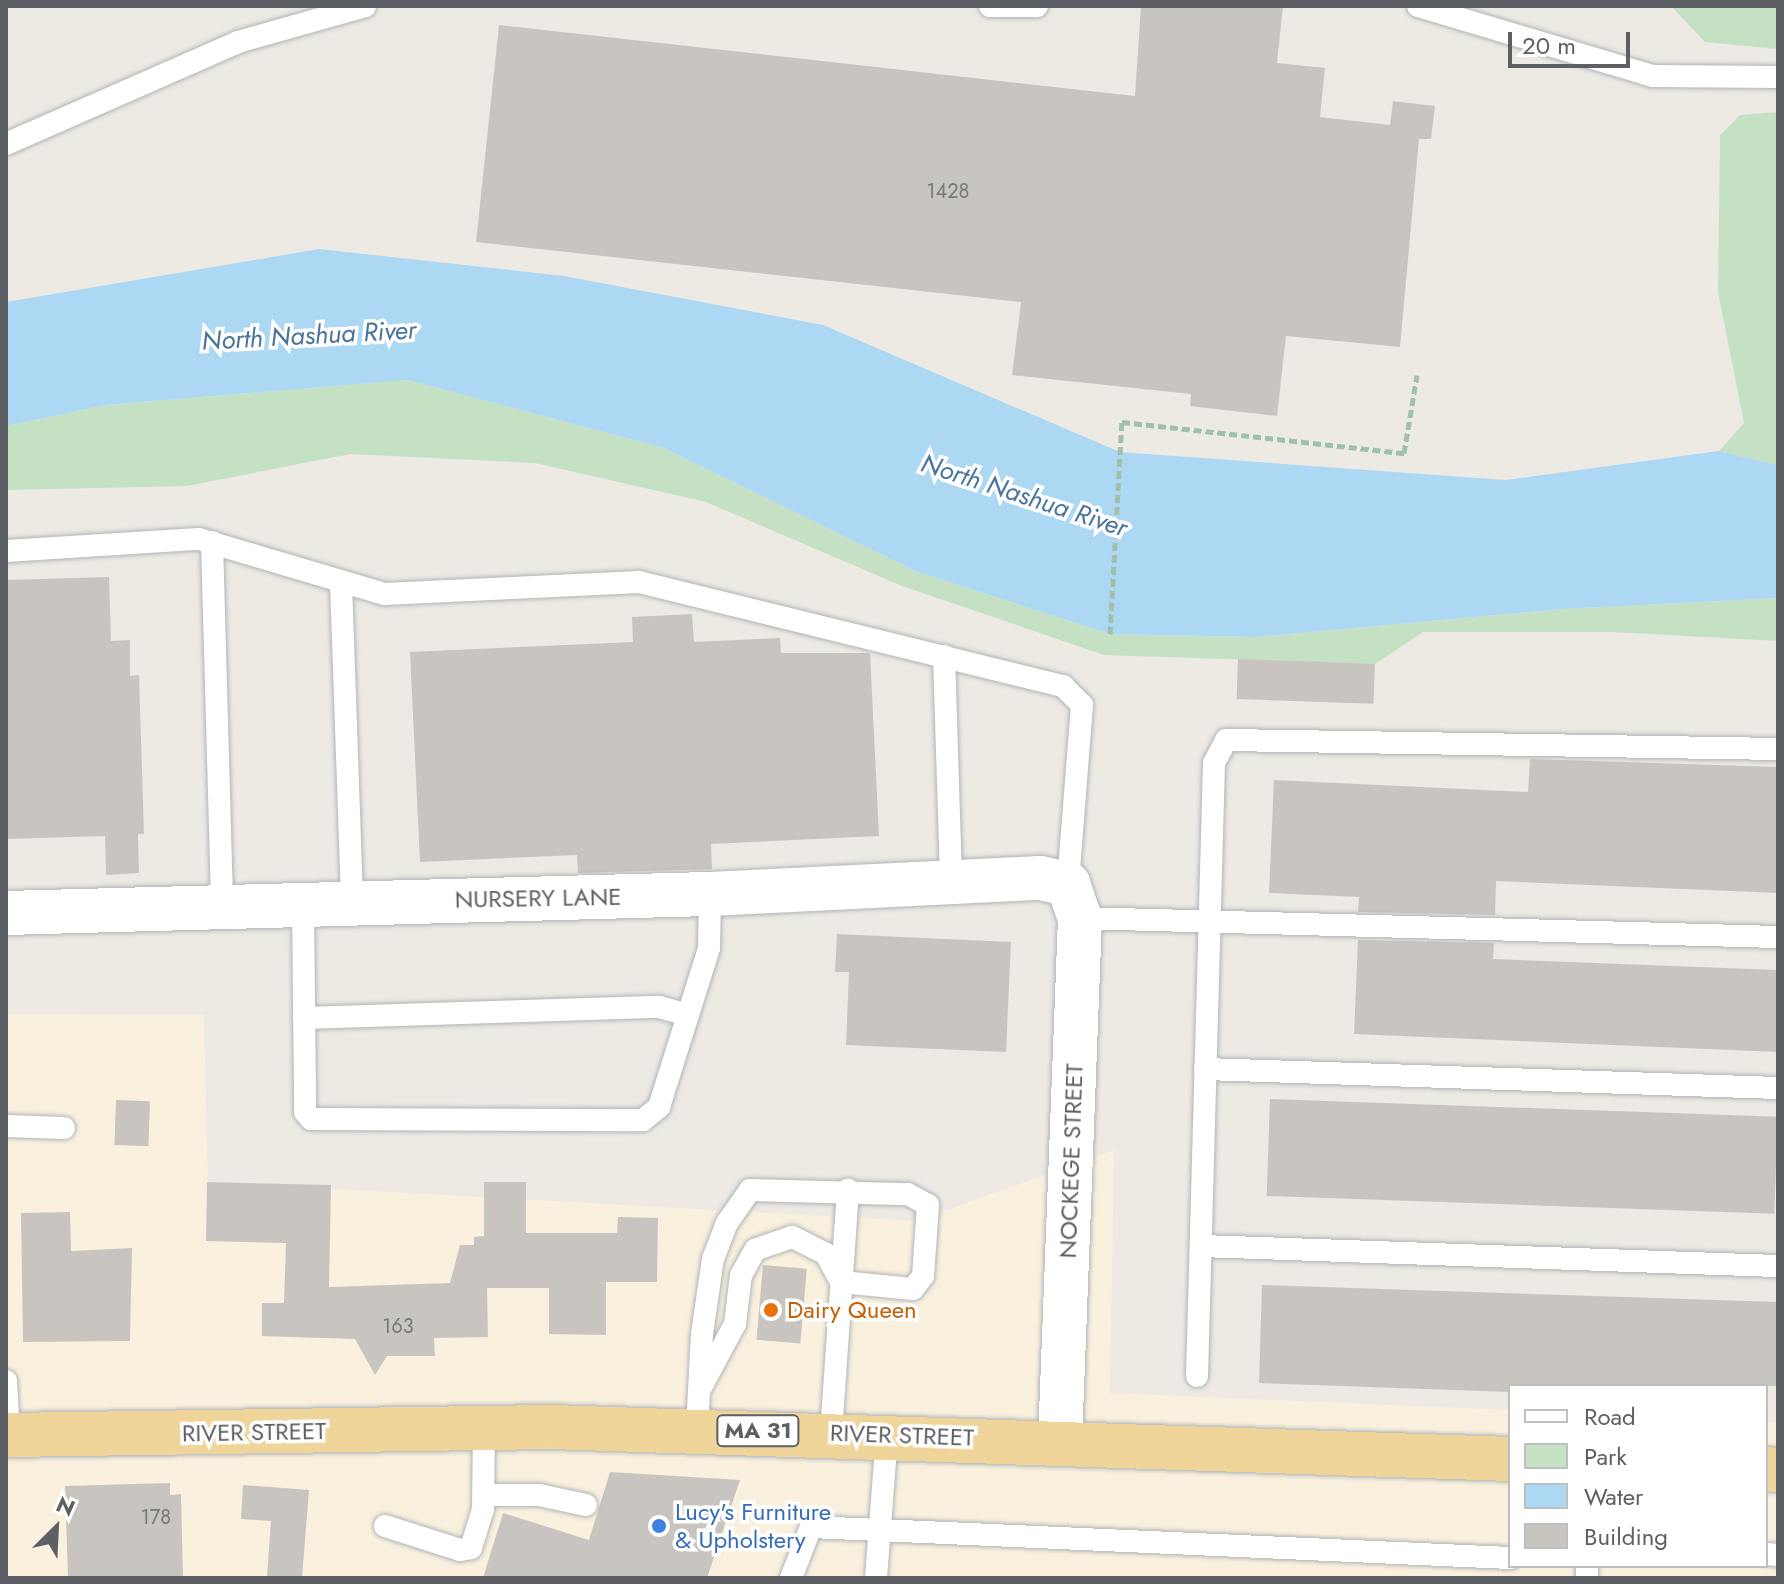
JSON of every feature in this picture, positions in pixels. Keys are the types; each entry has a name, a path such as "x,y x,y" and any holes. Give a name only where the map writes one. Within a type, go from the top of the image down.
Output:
{"highway":[{"name":"RIVER STREET","path":"7,1435 484,1428 698,1409 831,1433 1508,1459"}],"street":[{"name":"NURSERY LANE","path":"6,913 710,894 1040,878 1074,901"},
{"name":"NOCKEGE STREET","path":"1060,1440 1074,901"}],"lane":[{"path":"6,144 238,42 365,6"},
{"path":"990,6 1037,6"},
{"path":"1418,6 1653,76 1778,77"},
{"path":"6,551 212,542 385,594 639,582 1063,686 1080,699 1074,901 1210,921 1778,937"},
{"path":"212,542 222,906"},
{"path":"341,583 352,903"},
{"path":"944,656 951,883"},
{"path":"1197,1376 1214,763 1226,740 1778,749"},
{"path":"303,904 305,1112 319,1123 643,1120 659,1107 711,941 710,894"},
{"path":"304,1018 659,1007 688,1015"},
{"path":"1205,1069 1778,1088"},
{"path":"6,1126 64,1128"},
{"path":"698,1409 711,1270 741,1199 759,1186 908,1194 922,1200 930,1214 923,1276 913,1289 841,1282"},
{"path":"831,1433 848,1190"},
{"path":"698,1409 735,1324 741,1275 755,1250 792,1237 807,1240 826,1254 841,1282"},
{"path":"1201,1246 1778,1266"},
{"path":"6,1381 7,1435"},
{"path":"385,1526 465,1550 471,1548 484,1495 484,1428"},
{"path":"876,1578 887,1435"},
{"path":"484,1495 539,1495 586,1505"},
{"path":"791,1578 811,1527 879,1535 1508,1558"}],"path":[{"path":"1110,634 1122,422 1404,453 1417,375"}],"shaded area":[{"path":"6,1014 204,1015 208,1182 916,1221 1114,1150 1110,1393 1508,1410 1508,1568 1768,1568 1768,1422 1778,1422 1778,1578 6,1578"}],"green space":[{"path":"1671,6 1778,6 1778,49 1705,42"},
{"path":"1778,112 1778,465 1719,451 1744,423 1718,292 1720,135 1740,115"},
{"path":"407,380 664,448 915,571 1110,634 1256,637 1563,609 1778,598 1778,641 1612,632 1423,632 1375,664 1104,655 902,586 706,502 535,463 350,454 187,486 6,490 6,426 106,405"}],"water":[{"name":"North Nashua River","path":"319,249 564,276 823,325 1120,452 1506,480 1719,451 1778,465 1778,598 1563,609 1256,637 1110,634 915,571 664,448 407,380 106,405 6,426 6,302"}],"building":[{"path":"1141,6 1283,6 1277,63 1325,68 1320,117 1390,125 1393,101 1435,106 1431,139 1419,139 1400,347 1286,336 1277,416 1190,406 1191,394 1012,375 1021,302 476,242 499,25 1135,96"},
{"path":"109,577 111,641 130,640 130,676 139,675 144,834 138,834 139,873 106,875 105,836 6,839 6,580"},
{"path":"692,614 694,642 780,638 781,653 870,653 879,836 711,844 712,869 578,873 577,855 420,862 410,652 633,642 632,617"},
{"path":"1238,659 1375,664 1374,704 1237,699"},
{"path":"1530,759 1778,767 1778,893 1496,881 1495,915 1358,912 1359,897 1269,893 1274,780 1528,792"},
{"path":"837,934 1011,942 1006,1052 846,1045 849,972 835,972"},
{"path":"1358,940 1494,943 1493,959 1778,970 1778,1052 1354,1034"},
{"path":"1270,1099 1778,1117 1774,1214 1267,1196"},
{"path":"116,1100 150,1101 148,1146 114,1145"},
{"path":"207,1182 331,1185 329,1287 450,1283 460,1245 474,1245 474,1237 484,1236 484,1182 526,1182 526,1233 617,1233 618,1217 658,1218 657,1282 606,1282 606,1335 549,1334 549,1288 487,1288 488,1337 434,1338 435,1356 387,1356 375,1375 355,1339 262,1336 262,1303 284,1303 286,1243 206,1241"},
{"path":"70,1212 71,1251 132,1248 130,1341 23,1342 21,1213"},
{"name":"Dairy Queen","path":"763,1265 807,1269 800,1344 756,1340"},
{"path":"1262,1285 1778,1302 1778,1386 1508,1384 1508,1392 1259,1383"},
{"name":"Lucy's Furniture & Upholstery","path":"610,1472 740,1480 707,1578 483,1578 503,1513 589,1540"},
{"path":"170,1483 170,1495 181,1494 183,1577 68,1578 65,1486"},
{"path":"243,1485 309,1490 302,1578 267,1576 271,1521 241,1519"}],"place":[{"name":"Dairy Queen","path":"771,1310"},
{"name":"Lucy's Furniture & Upholstery","path":"659,1526"}]}
